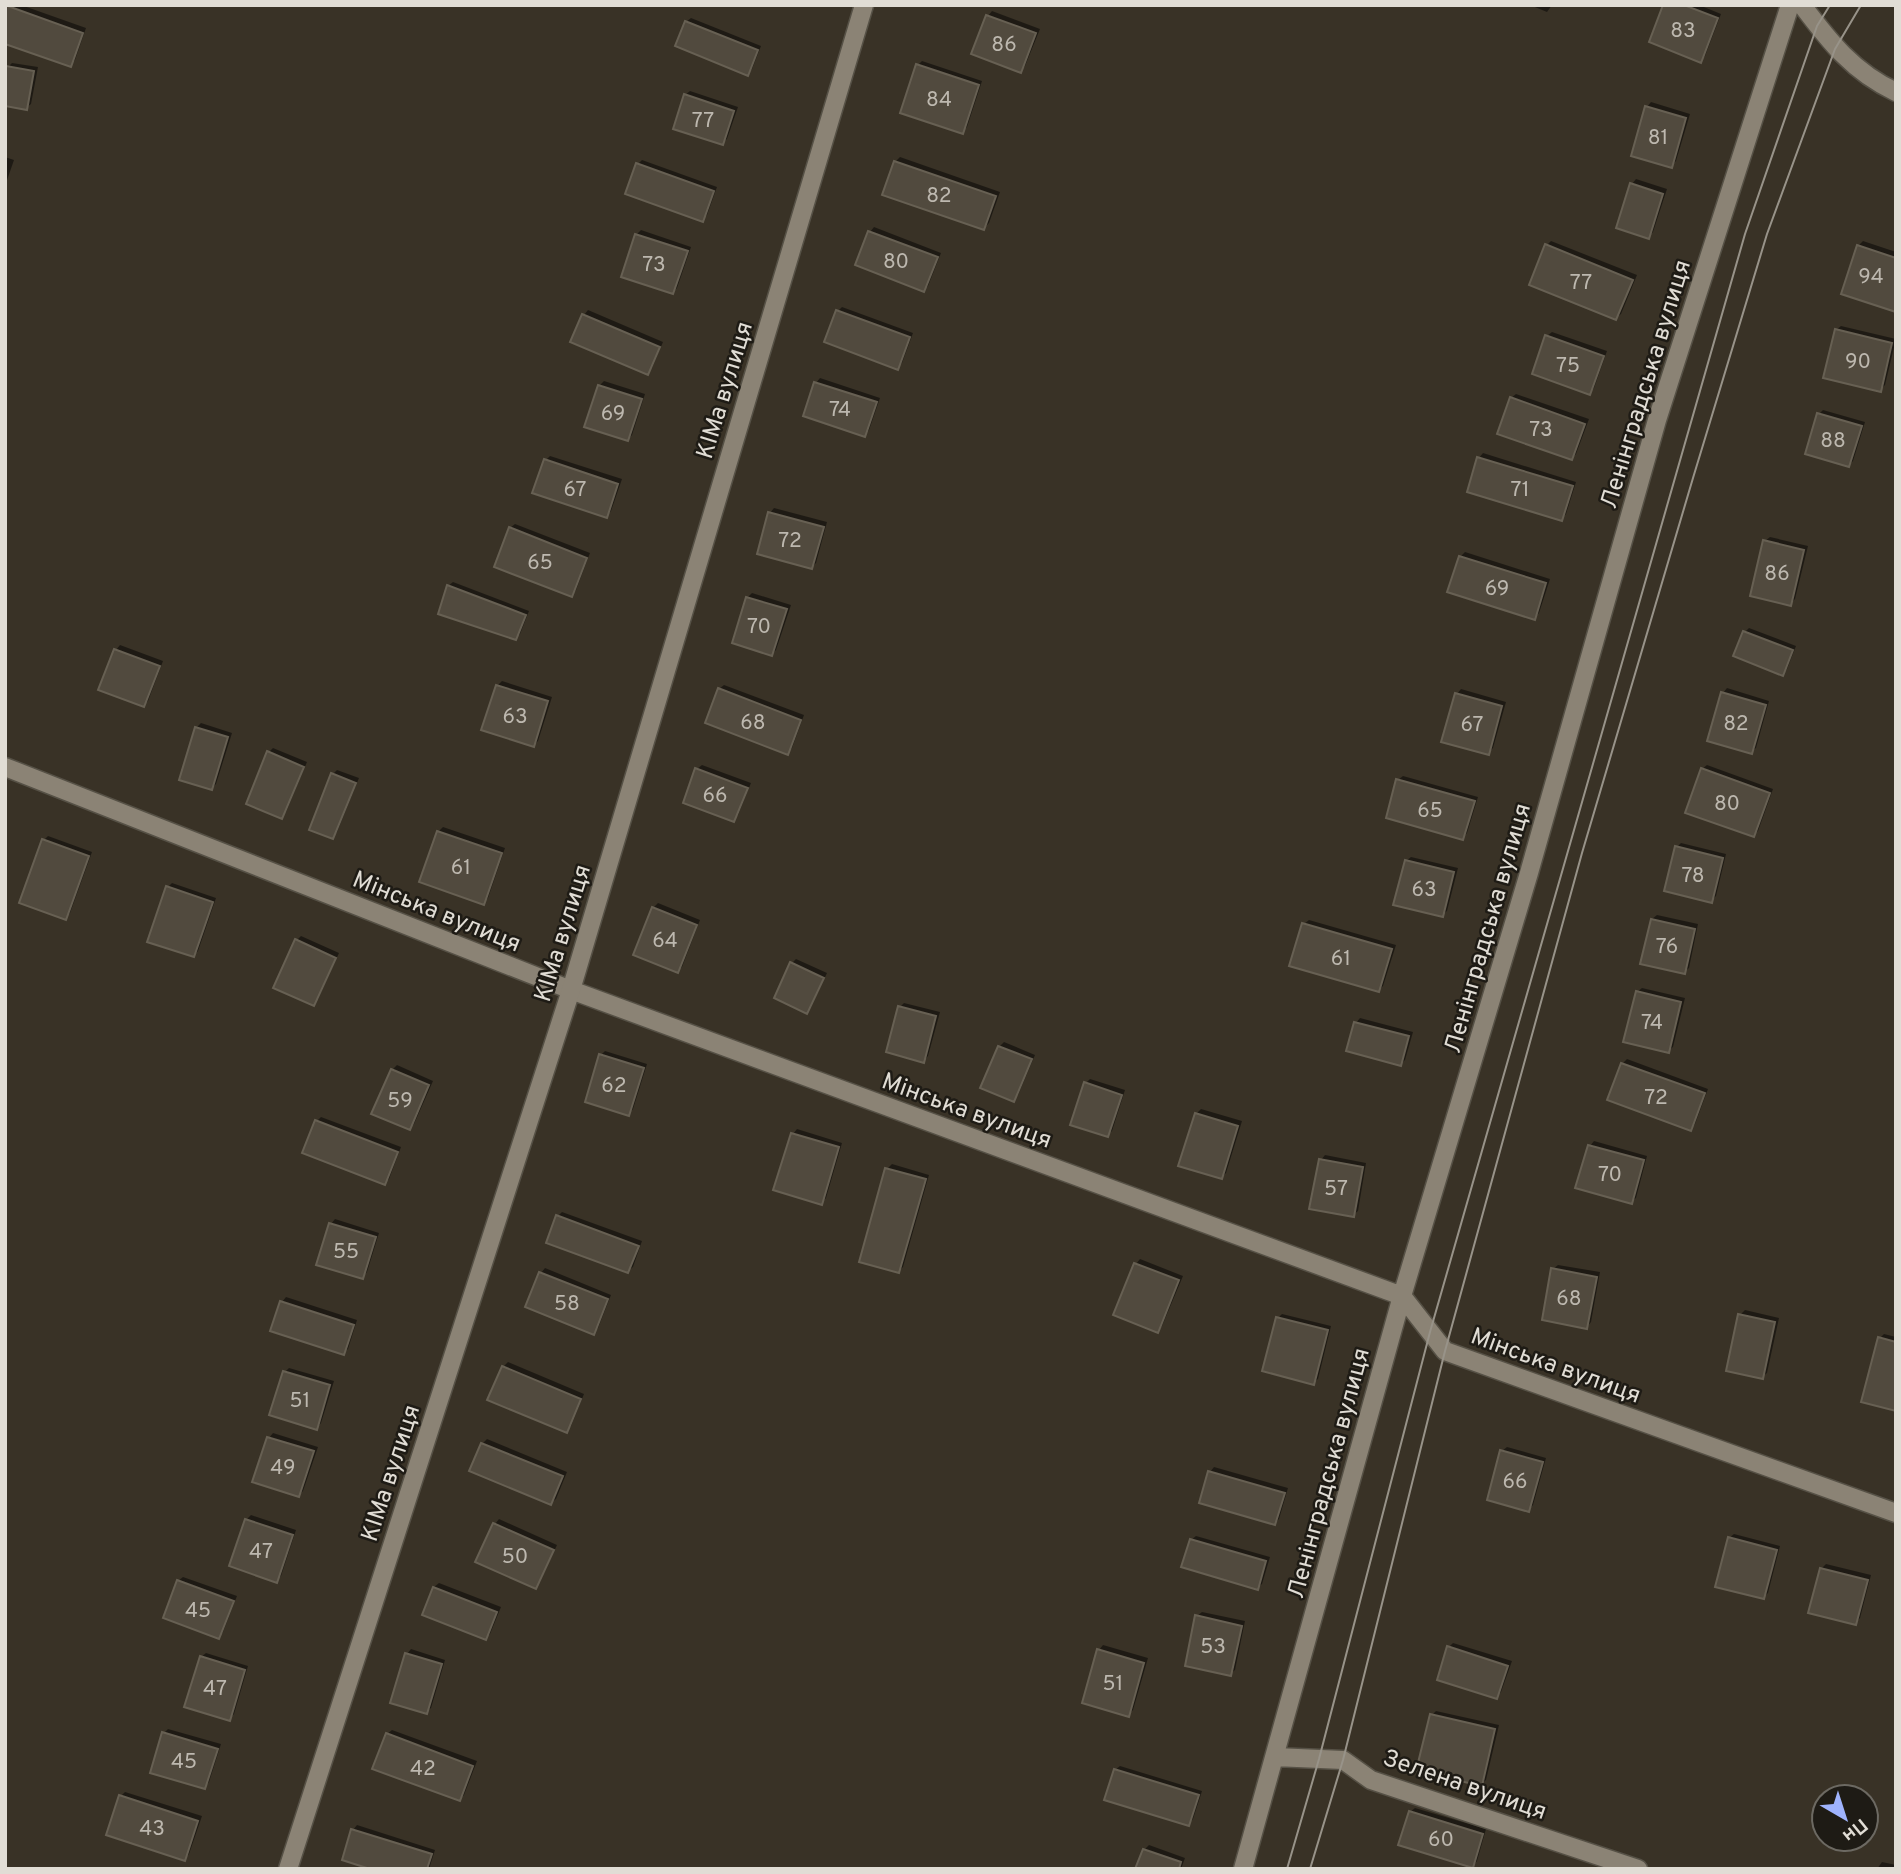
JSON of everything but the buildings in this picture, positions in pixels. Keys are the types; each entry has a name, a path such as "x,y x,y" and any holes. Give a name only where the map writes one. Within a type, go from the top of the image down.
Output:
{"street":[{"name":"КІМа вулиця","path":"288,1869 571,990 864,5"},
{"name":"Ленінградська вулиця","path":"1243,1869 1402,1296 1529,873 1657,420 1790,5"},
{"path":"1802,5 1835,49 1879,84 1896,92"},
{"name":"Мінська вулиця","path":"5,767 571,990 1402,1296 1445,1351 1896,1513"},
{"name":"Зелена вулиця","path":"1275,1757 1343,1760 1371,1780 1639,1869"}],"tram line":[{"path":"1287,1869 1319,1759 1430,1332 1745,234 1817,26 1830,5"},
{"path":"1310,1869 1343,1760 1445,1351 1582,853 1767,234 1835,49 1861,5"}]}
